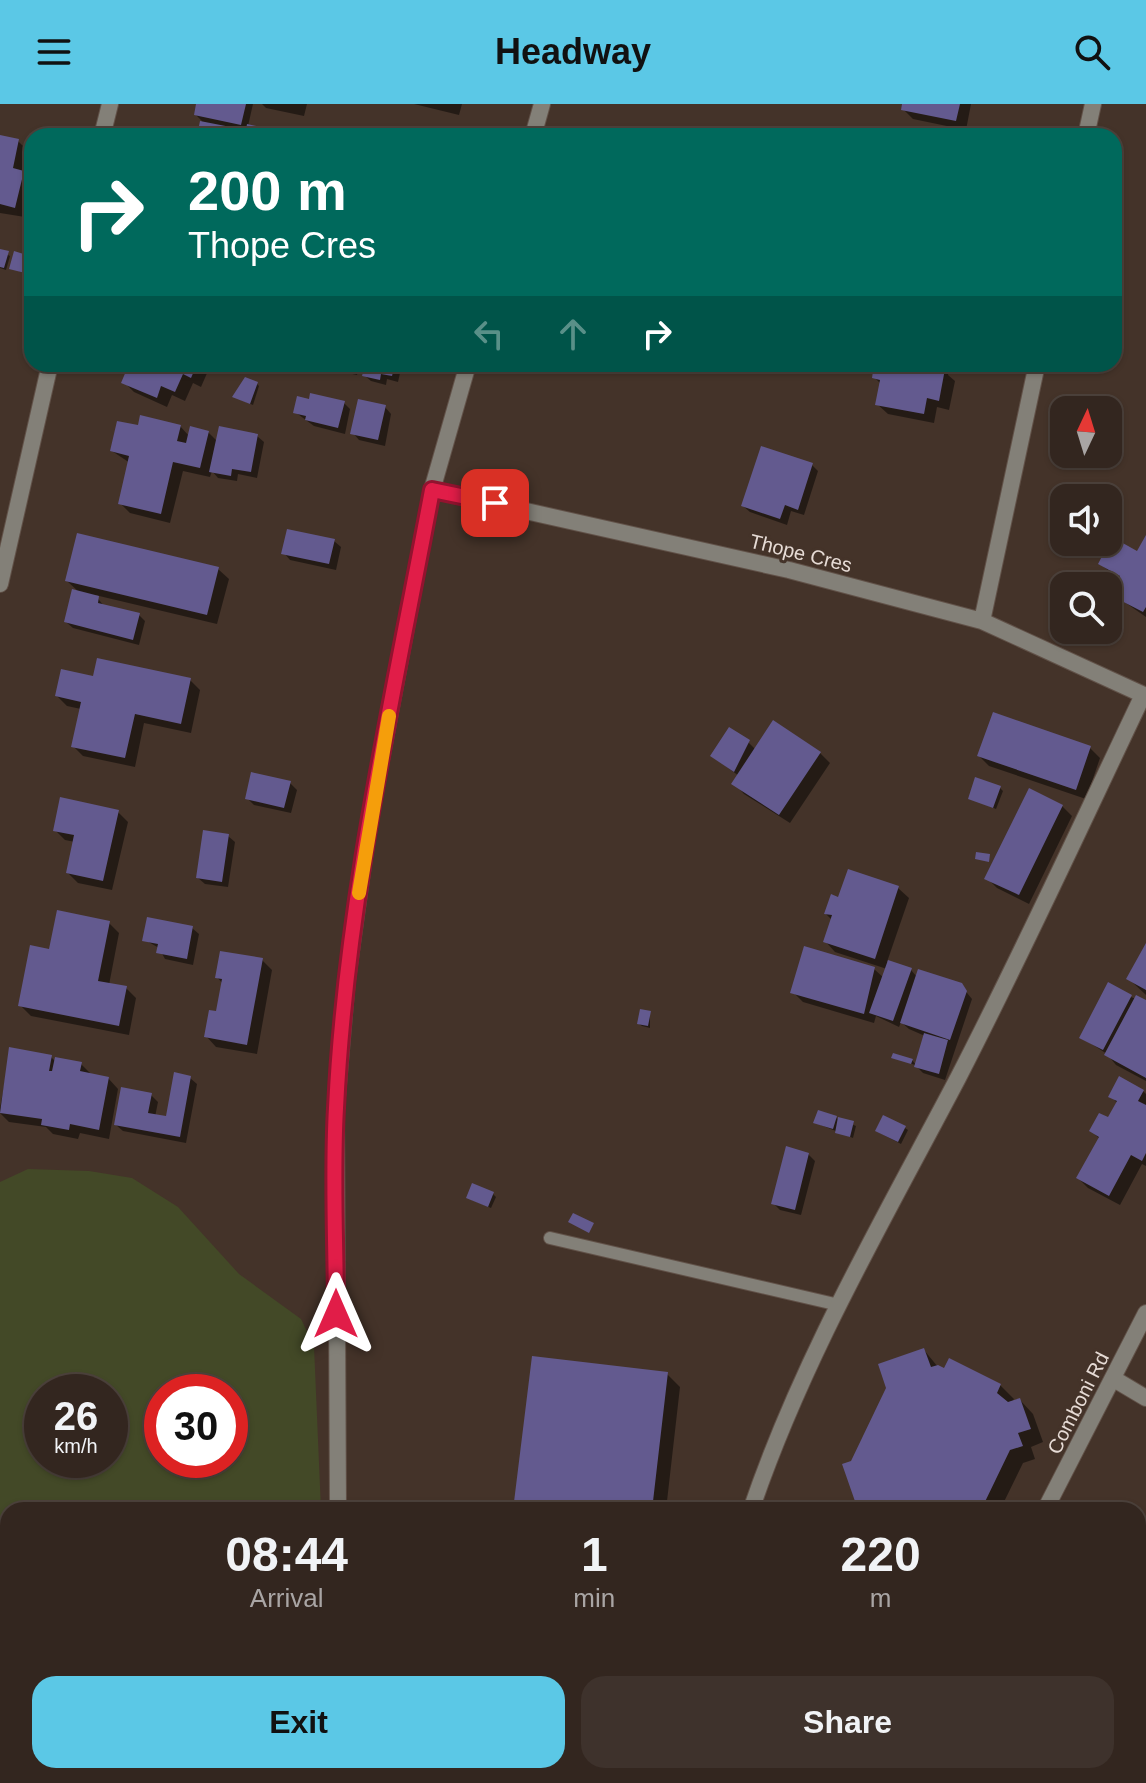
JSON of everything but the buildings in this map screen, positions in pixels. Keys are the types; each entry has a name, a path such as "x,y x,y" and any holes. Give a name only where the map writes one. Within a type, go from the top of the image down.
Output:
{"street":[{"path":"104,128 110,104"},
{"path":"535,128 542,104"},
{"path":"1088,128 1093,104"},
{"path":"0,584 48,372"},
{"path":"338,1502 336,1109 346,994 368,829 432,490 466,372"},
{"path":"982,621 1035,372"},
{"name":"Thope Cres","path":"432,490 774,566 982,621 1144,695"},
{"path":"754,1502 764,1470 839,1305 984,1027 1144,695"},
{"name":"Comboni Rd","path":"1049,1502 1146,1313"},
{"path":"1114,1379 1146,1398"}],"lane":[{"path":"550,1238 839,1305"}],"green space":[{"path":"28,1169 89,1171 132,1178 178,1207 239,1274 301,1319 314,1346 321,1502 0,1502 0,1182"}],"slow traffic":[{"path":"359,893 389,716"}],"route":[{"path":"336,1314 336,1109 347,980 368,829 432,490 495,503"}]}
